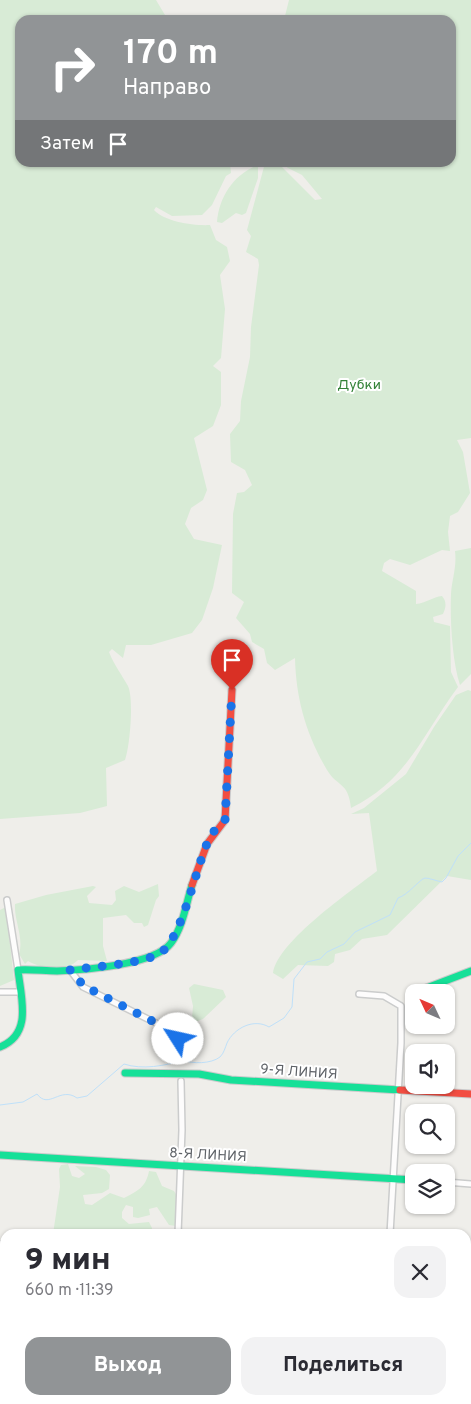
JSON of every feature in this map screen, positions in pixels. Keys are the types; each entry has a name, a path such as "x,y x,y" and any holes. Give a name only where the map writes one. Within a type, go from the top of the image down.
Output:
{"street":[{"path":"18,970 70,970 145,959 159,954 168,947 177,933 197,866 210,835 225,820 232,690"},
{"path":"0,1047 12,1044 19,1036 23,1017 7,900"},
{"path":"70,970 84,986 158,1024 178,1039"},
{"path":"436,984 471,970"},
{"path":"0,992 20,992"},
{"path":"359,994 384,996 401,1006 390,1229"},
{"name":"9-Я ЛИНИЯ","path":"125,1073 199,1074 231,1080 398,1088 471,1094"},
{"path":"178,1229 181,1081"},
{"name":"8-Я ЛИНИЯ","path":"0,1155 405,1180"},
{"path":"455,1183 471,1184"}],"green space":[{"path":"0,0 156,0 165,15 15,15 15,167 230,167 231,173 226,176 212,205 202,215 172,216 156,207 154,210 165,218 189,224 210,225 216,240 227,247 230,261 220,275 225,309 221,358 213,366 221,372 221,405 213,426 194,438 207,490 203,500 191,508 185,524 194,539 222,545 213,588 202,620 192,633 151,645 126,645 123,658 112,649 109,652 128,686 131,711 130,734 125,760 106,768 107,806 80,813 0,819"},
{"name":"Дубки","path":"289,0 471,0 471,438 457,440 463,452 470,493 458,512 450,516 448,532 450,551 442,550 410,565 390,559 384,563 382,571 416,591 416,604 442,596 444,598 446,605 443,614 433,617 434,622 450,626 451,672 458,687 400,770 387,784 351,808 348,793 327,770 308,730 297,688 295,658 275,670 267,663 264,649 252,642 250,634 236,618 244,602 232,593 233,514 237,493 244,492 252,485 245,470 231,462 230,434 240,421 241,401 250,357 251,327 259,265 258,259 246,252 251,236 247,230 264,167 282,167 315,200 322,199 302,175 287,167 456,167 456,15 285,15"},
{"path":"258,167 258,178 246,213 242,215 236,213 222,223 217,222 221,204 229,188 235,180 249,169"},
{"path":"471,548 471,674 460,685 452,640 451,594 455,568 455,551"},
{"path":"468,690 471,691 471,880 447,876 387,935 362,939 350,950 335,954 334,962 328,966 298,965 283,979 273,973 278,960 301,932 377,871 369,813 351,814 364,808 406,774 456,695"},
{"path":"158,884 159,896 148,925 144,927 142,923 134,923 126,915 103,918 103,946 107,961 78,960 67,966 53,968 40,966 28,961 25,964 19,954 20,935 15,904 46,895 93,886 96,887 87,896 89,903 112,905 116,900 115,891 124,886 139,892"},
{"path":"6,907 14,980 0,986 0,910"},
{"path":"194,984 223,990 226,997 203,1019 195,1022 192,1018 193,1006 189,988"},
{"path":"68,1164 72,1176 79,1178 85,1174 75,1166 96,1167 106,1170 110,1175 109,1189 102,1193 83,1195 85,1204 92,1205 110,1193 124,1198 137,1191 143,1185 149,1171 156,1172 162,1186 174,1191 178,1198 176,1226 169,1225 157,1207 149,1209 150,1215 138,1218 133,1217 133,1207 126,1205 122,1212 122,1218 129,1224 149,1222 152,1229 54,1229 60,1187 59,1169 61,1165"}],"waterway":[{"path":"0,1105 23,1102 37,1094 46,1100 65,1095 77,1098 87,1096 124,1064 146,1067 183,1060 202,1063 220,1057 230,1038 239,1029 251,1024 263,1024 269,1027 284,1018 292,1007 294,979 307,962 320,959 327,952 344,944 355,932 390,915 398,898 406,894 423,879 427,878 442,882 458,856 471,843"}],"traffic: fast":[{"path":"0,1047 10,1041 17,1033 21,1024 22,1003 18,970 57,971 100,968 150,957 163,950 175,937 184,915 192,885"},
{"path":"437,984 471,971"},
{"path":"125,1073 199,1074 231,1080 400,1090"},
{"path":"0,1155 405,1179"}],"traffic: jam":[{"path":"192,885 207,844 225,820 232,690"},
{"path":"400,1090 471,1094"}],"route":[{"path":"178,1039 158,1024 84,986 70,970 145,959 159,954 168,947 177,933 197,866 210,835 225,820 232,690"}]}
